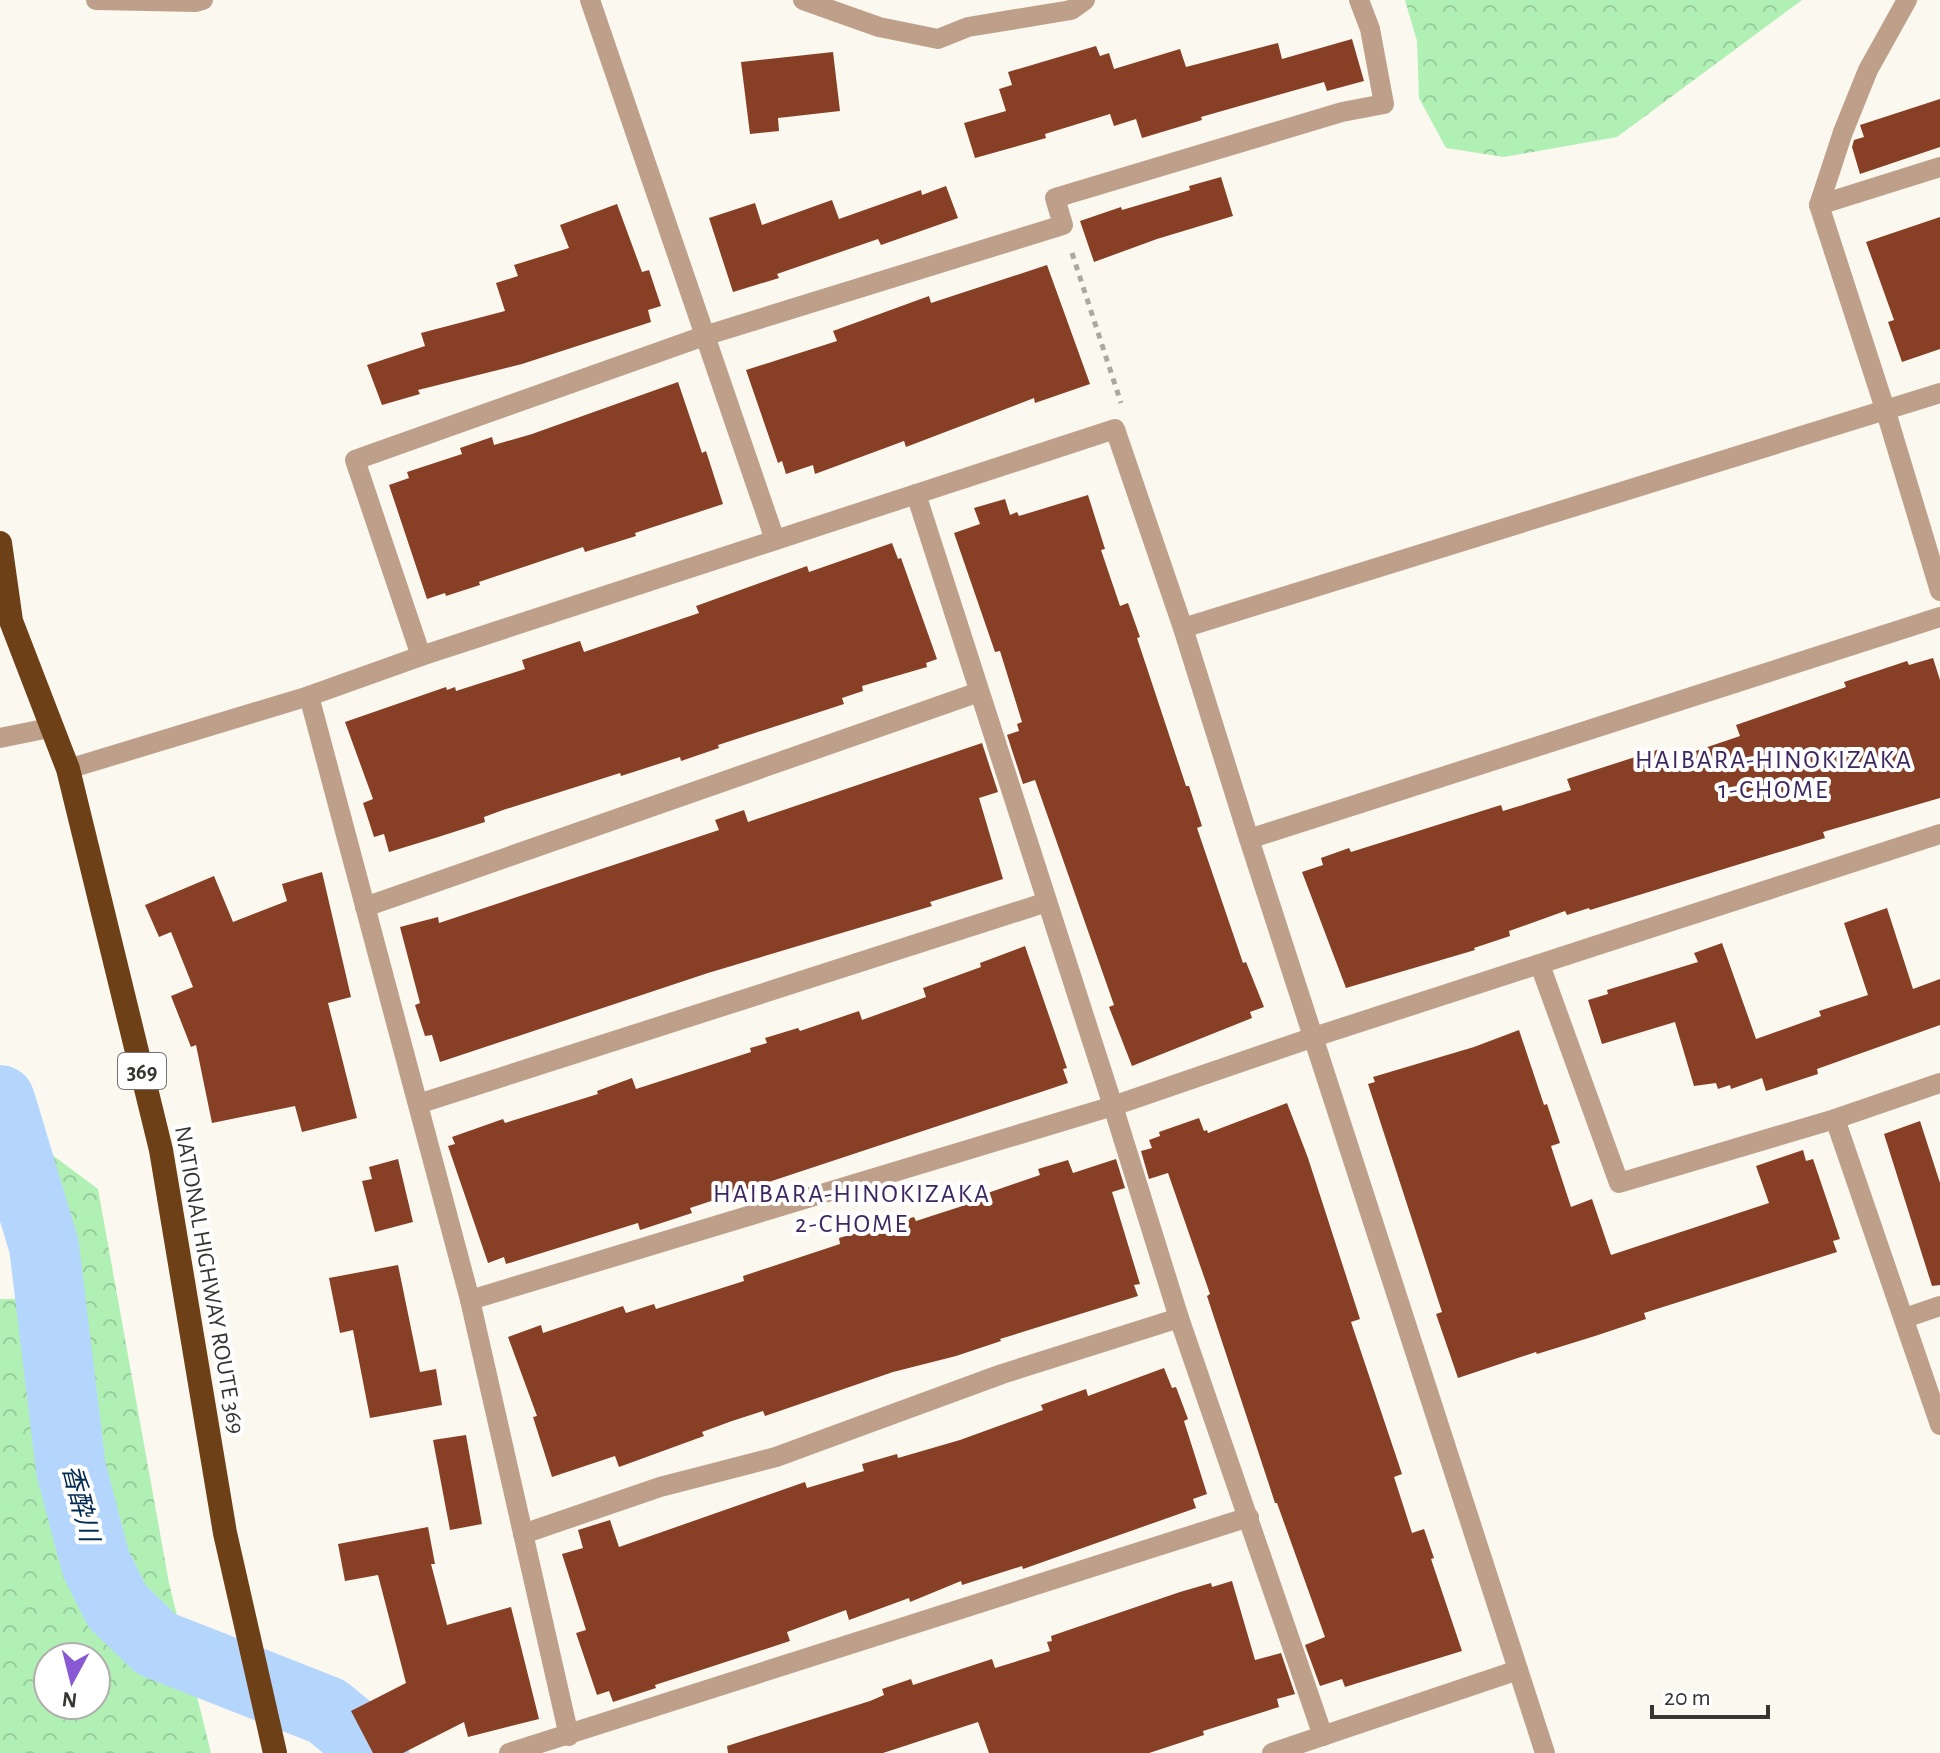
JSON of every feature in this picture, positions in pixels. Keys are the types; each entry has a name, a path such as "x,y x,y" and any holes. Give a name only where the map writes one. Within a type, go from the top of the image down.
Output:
{"highway":[{"name":"NATIONAL HIGHWAY ROUTE 369","path":"0,543 6,615 54,727 68,769 161,1150 225,1533 275,1753"}],"street":[{"path":"96,0 203,0"},
{"path":"590,0 775,540"},
{"path":"803,0 879,27 938,39 968,27 1071,10 1085,0"},
{"path":"421,656 355,460 704,336 1063,225 1055,198 1342,112 1384,104 1370,29 1359,0"},
{"path":"1907,0 1868,70 1819,205 1940,591"},
{"path":"1819,205 1940,167"},
{"path":"1183,628 1940,393"},
{"path":"68,769 309,696 421,656 1115,429 1183,628 1545,1753"},
{"path":"916,494 1179,1318 1323,1736"},
{"path":"1249,839 1940,617"},
{"path":"365,907 979,692"},
{"path":"309,696 470,1300 569,1736"},
{"path":"0,738 54,727"},
{"path":"470,1300 1113,1106 1314,1037 1940,834"},
{"path":"418,1104 1047,902"},
{"path":"1540,965 1619,1183 1835,1119 1940,1083"},
{"path":"1835,1119 1940,1425"},
{"path":"1905,1318 1940,1306"},
{"path":"523,1534 660,1487 776,1457 1002,1374 1179,1318"},
{"path":"509,1753 1249,1517"},
{"path":"1272,1753 1518,1670"}],"path":[{"path":"1063,225 1124,412 1115,429"}],"green space":[{"path":"1405,0 1802,0 1617,137 1504,157 1446,148 1419,98 1417,41"},
{"path":"0,1116 98,1189 169,1583 211,1753 0,1753 0,1299 57,1299 62,1222 0,1192"}],"building":[{"path":"1352,39 1364,81 1327,91 1324,82 1201,117 1202,120 1142,138 1136,119 1114,126 1110,114 1045,134 1046,138 975,158 964,123 1006,111 999,89 1012,85 1008,72 1096,46 1100,56 1109,53 1114,69 1180,49 1186,67 1278,43 1282,59"},
{"path":"833,52 840,111 778,118 779,131 750,134 741,62"},
{"path":"1940,99 1940,147 1860,174 1852,147 1854,140 1864,137 1860,125"},
{"path":"1221,177 1233,216 1094,262 1080,221 1190,190 1189,186"},
{"path":"946,186 958,218 881,245 878,239 777,274 779,278 733,292 709,218 755,203 762,225 832,200 839,219 921,190 922,195"},
{"path":"617,204 642,272 649,270 661,306 648,310 651,322 522,364 418,390 420,394 382,405 367,365 425,346 421,333 505,311 496,283 518,276 514,265 569,248 560,225"},
{"path":"1940,217 1940,349 1902,362 1888,322 1894,320 1866,242"},
{"path":"1047,265 1090,384 1035,403 1034,398 906,447 904,441 815,474 813,465 786,474 782,461 778,463 746,370 837,341 833,331 929,296 931,303"},
{"path":"678,382 723,504 635,533 636,536 585,552 583,547 479,582 480,585 427,599 389,485 409,478 407,472 462,454 460,448 492,437 494,445 532,434"},
{"path":"1088,495 1105,549 1101,550 1120,606 1128,603 1186,786 1189,786 1202,826 1197,828 1243,963 1246,962 1264,1007 1250,1012 1252,1018 1132,1066 1109,1007 1114,1005 1035,780 1023,784 1007,735 1019,731 1017,724 1022,722 1000,651 995,652 954,533 980,524 974,508 1005,499 1010,515 1017,512 1019,516"},
{"path":"892,543 898,559 901,558 937,659 926,663 927,667 862,686 863,691 842,698 844,704 718,745 719,748 681,761 680,757 621,776 620,773 503,810 484,817 485,822 435,838 389,852 384,834 374,837 363,803 373,799 345,722 446,687 447,690 455,687 456,691 525,669 522,660 580,641 584,652 699,613 696,606 807,566 809,572"},
{"path":"1933,658 1940,680 1940,798 1823,832 1825,838 1590,910 1567,915 1565,911 1509,931 1510,936 1475,950 1346,988 1302,872 1323,865 1321,858 1349,848 1351,852 1501,805 1503,811 1571,790 1567,779 1660,749 1663,759 1684,755 1740,736 1736,725 1846,687 1844,682 1907,661 1909,665"},
{"path":"982,743 998,792 979,798 1003,879 930,902 932,906 708,973 440,1062 432,1035 425,1036 415,1005 420,1003 400,927 438,917 439,923 719,830 715,820 744,810 748,822"},
{"path":"322,872 351,997 328,1003 357,1118 302,1132 295,1106 212,1123 196,1045 191,1047 171,996 193,987 171,932 159,937 145,905 214,876 233,922 287,901 282,884"},
{"path":"1887,908 1913,989 1940,979 1940,1025 1817,1069 1818,1074 1766,1091 1762,1078 1731,1089 1730,1085 1718,1089 1716,1083 1694,1086 1675,1022 1602,1044 1588,1000 1608,994 1607,990 1698,962 1694,953 1722,943 1756,1039 1821,1016 1819,1011 1868,995 1844,923"},
{"path":"1025,946 1067,1068 1063,1069 1068,1083 690,1208 692,1213 640,1230 638,1223 506,1264 504,1257 488,1263 448,1146 455,1144 452,1137 503,1119 505,1123 598,1094 597,1091 632,1078 636,1089 751,1052 750,1048 767,1043 765,1038 798,1028 800,1031 859,1011 862,1020 926,997 923,988 981,967 980,963"},
{"path":"1519,1030 1560,1143 1551,1146 1571,1207 1592,1199 1611,1255 1769,1203 1756,1166 1803,1150 1806,1161 1813,1159 1840,1239 1833,1241 1837,1252 1644,1313 1646,1319 1595,1336 1458,1378 1436,1314 1442,1312 1368,1084 1375,1082 1373,1077"},
{"path":"1287,1103 1360,1319 1351,1322 1402,1474 1394,1477 1412,1533 1424,1529 1462,1651 1345,1687 1342,1679 1320,1686 1305,1645 1325,1637 1275,1503 1207,1296 1210,1294 1168,1173 1149,1179 1141,1151 1152,1148 1149,1140 1160,1136 1159,1132 1199,1118 1204,1131 1208,1133"},
{"path":"1920,1121 1940,1183 1940,1285 1932,1286 1884,1134"},
{"path":"398,1159 413,1222 375,1232 362,1181 372,1179 369,1167"},
{"path":"1116,1159 1125,1188 1112,1192 1140,1284 1134,1285 1138,1296 956,1356 893,1372 765,1416 763,1411 732,1421 702,1432 704,1436 619,1467 615,1456 552,1477 533,1417 537,1416 508,1337 541,1325 543,1333 623,1306 626,1313 654,1304 656,1309 744,1281 743,1276 840,1244 839,1238 914,1217 916,1221 981,1200 979,1196 1040,1175 1038,1169 1068,1160 1073,1173"},
{"path":"398,1265 420,1372 436,1369 442,1405 370,1418 353,1330 340,1333 329,1278"},
{"path":"1164,1368 1172,1388 1176,1387 1188,1419 1184,1421 1207,1494 1193,1499 1196,1508 1023,1569 1022,1566 962,1585 961,1581 910,1602 909,1598 849,1620 846,1610 787,1632 790,1641 613,1702 609,1691 597,1695 576,1633 586,1630 562,1554 583,1548 578,1530 610,1520 619,1547 805,1482 807,1488 864,1471 862,1464 897,1454 898,1458 960,1440 1043,1410 1041,1405 1086,1389 1088,1396"},
{"path":"466,1435 482,1524 450,1530 433,1440"},
{"path":"428,1527 435,1564 431,1564 447,1625 511,1607 539,1719 468,1737 464,1722 403,1753 373,1753 351,1711 406,1683 378,1575 345,1581 338,1544"},
{"path":"1232,1581 1255,1660 1281,1653 1295,1694 1277,1699 1279,1707 1203,1731 1204,1735 1149,1753 989,1753 978,1722 883,1753 728,1753 727,1746 870,1701 884,1695 882,1689 911,1679 913,1685 992,1659 995,1668 1050,1651 1047,1642 1052,1641 1051,1636 1180,1592"}],"waterway":[{"name":"香酔川","path":"0,1100 44,1246 71,1469 96,1564 117,1606 156,1644 327,1711 371,1747 374,1753"}],"district":[{"name":"HAIBARA-HINOKIZAKA 1-CHOME","path":"1774,774"},
{"name":"HAIBARA-HINOKIZAKA 2-CHOME","path":"852,1208"}]}
